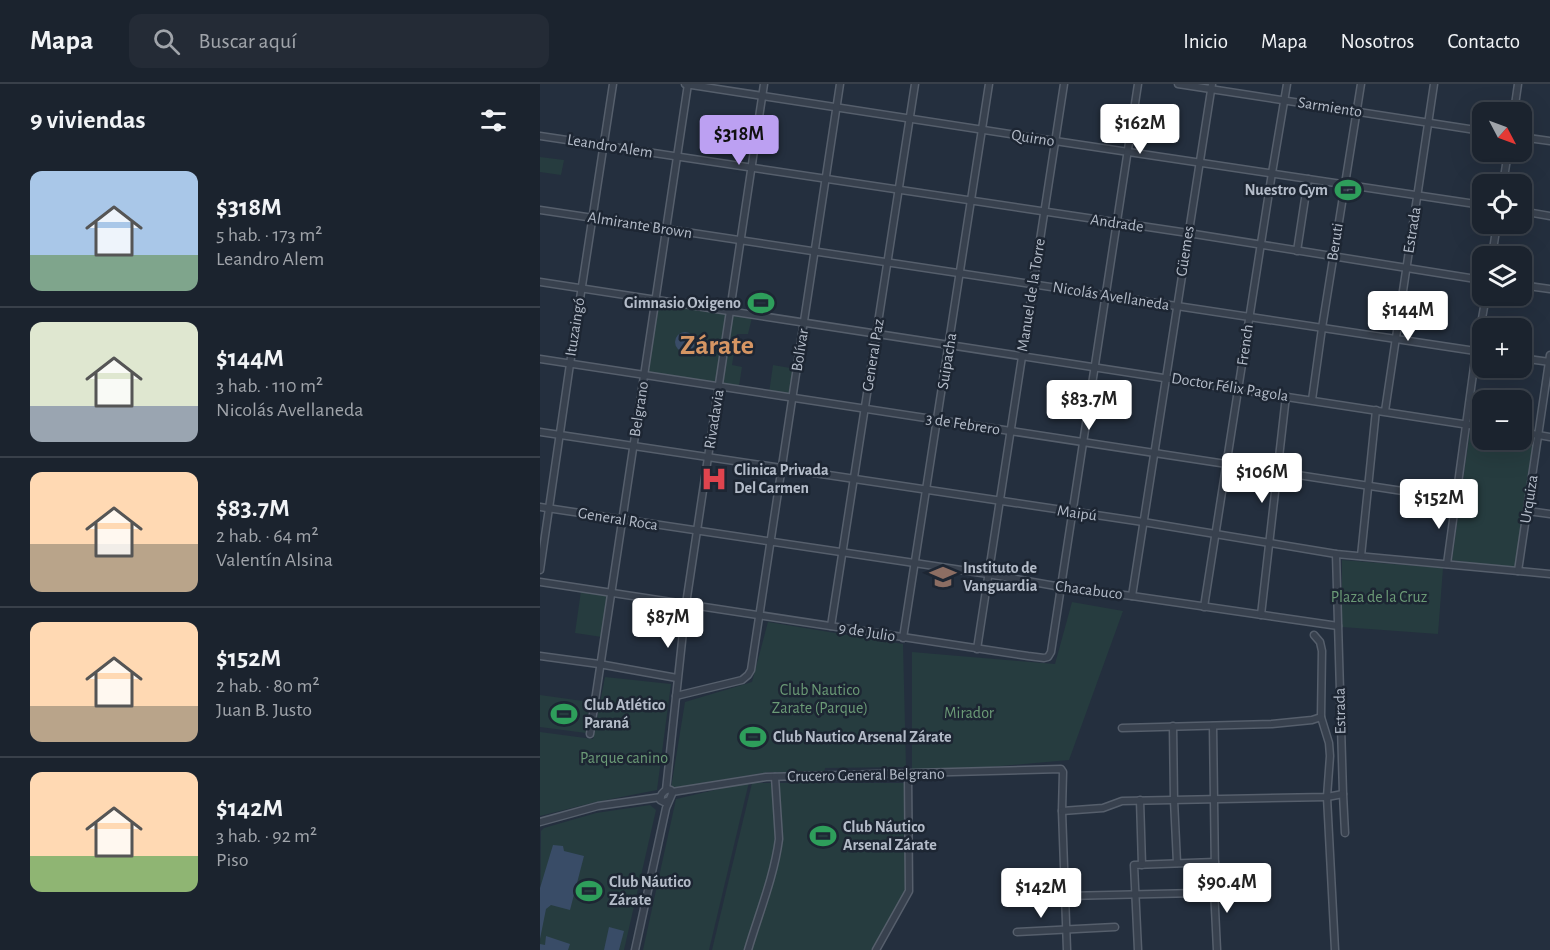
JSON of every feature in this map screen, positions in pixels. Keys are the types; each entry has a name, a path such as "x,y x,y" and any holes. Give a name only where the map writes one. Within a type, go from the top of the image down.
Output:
{"street":[{"name":"Ituzaingó","path":"540,570 613,84"},
{"name":"Quirno","path":"687,84 1472,203"},
{"name":"Belgrano","path":"590,734 687,84"},
{"name":"Rivadavia","path":"633,950 664,799 669,791 677,678 686,604 764,84"},
{"name":"Bolívar","path":"676,696 742,680 751,670 840,84"},
{"name":"General Paz","path":"831,626 915,84"},
{"name":"Suipacha","path":"903,638 989,84"},
{"name":"Manuel de la Torre","path":"977,649 1064,84"},
{"path":"1061,587 1138,84"},
{"name":"Sarmiento","path":"1178,84 1212,87 1472,129"},
{"name":"French","path":"1204,607 1287,84"},
{"name":"Beruti","path":"1312,400 1361,84"},
{"name":"Estrada","path":"1385,411 1434,84"},
{"path":"1515,102 1518,84"},
{"name":"Güemes","path":"1132,596 1212,87"},
{"name":"Leandro Alem","path":"540,136 751,168"},
{"path":"1532,139 1550,141"},
{"name":"Andrade","path":"751,168 1188,233 1472,278"},
{"path":"1296,251 1308,179"},
{"name":"Almirante Brown","path":"540,210 741,241"},
{"path":"1532,213 1550,216"},
{"name":"Nicolás Avellaneda","path":"741,241 1472,351"},
{"name":"Doctor Félix Pagola","path":"540,282 1472,425"},
{"path":"1532,287 1550,289"},
{"name":"3 de Febrero","path":"540,359 1455,499"},
{"path":"1532,359 1550,360"},
{"name":"Urquiza","path":"1518,571 1550,360"},
{"path":"1475,378 1447,564 1550,574"},
{"path":"1261,615 1286,396"},
{"path":"1361,556 1376,410"},
{"name":"Maipú","path":"540,432 1143,522 1336,554 1447,564"},
{"path":"1532,434 1550,437"},
{"name":"General Roca","path":"540,507 697,531"},
{"path":"1528,511 1550,514"},
{"name":"Chacabuco","path":"697,531 1061,587 1338,626"},
{"name":"Estrada","path":"1336,554 1345,833"},
{"name":"9 de Julio","path":"540,582 977,649 1048,657 1051,652 1061,587"},
{"path":"1314,635 1320,642 1322,651 1321,717 1329,743 1330,756 1327,798 1335,950"},
{"path":"540,656 677,678"},
{"path":"1122,728 1294,723 1321,717"},
{"path":"1173,726 1177,863"},
{"path":"1065,896 1198,893 1212,884 1215,879 1213,726"},
{"name":"Crucero General Belgrano","path":"669,791 775,777 1061,769 1063,772 1062,811"},
{"path":"876,950 909,891 908,774"},
{"path":"748,950 771,882 778,848 775,777"},
{"path":"1066,950 1062,811 1103,808 1122,801 1327,798 1342,794"},
{"path":"540,822 598,806 664,799"},
{"path":"1140,800 1142,865"},
{"path":"1138,950 1134,865 1215,862"},
{"path":"1212,884 1217,950"},
{"path":"1198,893 1215,903"},
{"path":"1017,932 1115,927"}],"green space":[{"path":"540,157 564,160 561,175 540,172"},
{"path":"657,304 727,314 716,383 647,373"},
{"path":"731,315 752,318 748,334 737,334 732,365 742,367 739,386 721,385"},
{"path":"773,365 796,369 791,396 769,393"},
{"path":"1470,431 1472,431 1472,450 1532,450 1532,440 1534,440 1516,569 1452,560"},
{"name":"Plaza de la Cruz","path":"1342,560 1443,568 1438,634 1342,627"},
{"path":"581,591 608,595 602,637 575,633"},
{"name":"Mirador","path":"1072,602 1123,611 1069,760 912,774 912,652 1055,664"},
{"name":"Club Nautico Zarate (Parque)","path":"768,622 903,644 906,767 825,768 824,774 769,772 671,788 685,702 752,682"},
{"name":"Parque canino","path":"605,677 671,684 657,790 540,816 540,732 593,739"},
{"name":"Club Atlético Paraná","path":"540,695 590,702 586,733 540,727"},
{"path":"749,782 709,950 643,950 676,799"},
{"name":"Club Náutico Arsenal Zárate","path":"752,783 905,783 908,889 875,950 712,950"},
{"name":"Club Náutico Zárate","path":"650,805 656,810 624,950 540,950 541,831 544,828 596,813"}],"water":[{"path":"685,332 692,335 695,342 692,349 685,352 678,349 675,342 678,335"},
{"path":"553,845 563,846 564,851 584,856 570,910 551,905 546,909 540,939 540,888"},
{"path":"609,927 624,931 619,950 604,950"},
{"path":"546,936 570,944 568,950 540,950 540,944 545,945"}],"place":[{"name":"Nuestro Gym","path":"1348,190"},
{"name":"Gimnasio Oxigeno","path":"761,303"},
{"name":"Clinica Privada Del Carmen","path":"714,479"},
{"name":"Instituto de Vanguardia","path":"943,577"},
{"name":"Club Atlético Paraná","path":"564,714"},
{"name":"Club Nautico Arsenal Zárate","path":"753,737"},
{"name":"Club Náutico Arsenal Zárate","path":"823,836"},
{"name":"Club Náutico Zárate","path":"589,891"}],"district":[{"name":"Zárate","path":"717,346"}]}
